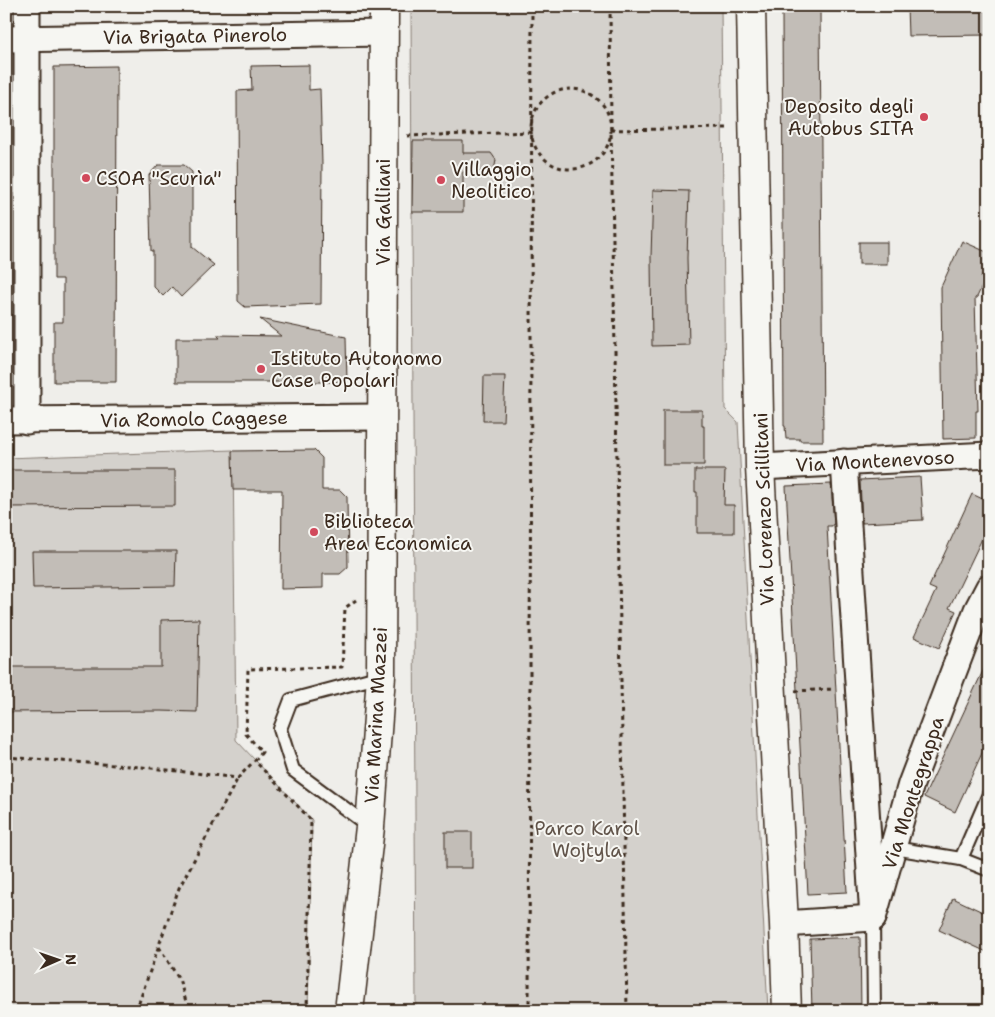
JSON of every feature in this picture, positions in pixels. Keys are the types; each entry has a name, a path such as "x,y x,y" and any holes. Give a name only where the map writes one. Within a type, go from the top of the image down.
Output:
{"street":[{"path":"17,420 17,39 27,6"},
{"name":"Via Galliani","path":"382,417 384,6"},
{"name":"Via Lorenzo Scillitani","path":"751,6 760,467 787,1011"},
{"name":"Via Brigata Pinerolo","path":"17,39 384,33"},
{"name":"Via Romolo Caggese","path":"17,420 382,417"},
{"name":"Via Marina Mazzei","path":"349,1011 370,827 380,676 382,417"},
{"name":"Via Montenevoso","path":"760,467 989,455"},
{"path":"784,924 873,918 844,462"},
{"name":"Via Montegrappa","path":"873,918 911,784 983,612 989,587"}],"lane":[{"path":"370,827 293,770 280,730 290,700 380,676"},
{"path":"961,859 989,794"},
{"path":"894,848 961,859 989,870"},
{"path":"873,918 874,1011"}],"path":[{"path":"529,1011 532,6"},
{"path":"610,6 627,1011"},
{"path":"567,90 583,91 598,99 610,118 611,130 607,148 601,155 586,166 568,169 550,163 543,157 537,150 532,132 533,120 541,104 552,94 567,90"},
{"path":"611,130 726,128 753,138"},
{"path":"384,136 532,132"},
{"path":"772,692 858,688"},
{"path":"136,1011 179,888 238,778 280,730"},
{"path":"262,752 255,762 311,820 307,1011"},
{"path":"6,757 142,766 238,778"},
{"path":"158,947 179,979 189,1011"}],"green space":[{"name":"Parco Karol Wojtyla","path":"411,6 721,6 725,409 738,422 768,1011 416,1011"},
{"path":"233,450 236,740 312,820 308,1011 6,1011 6,458"}],"building":[{"path":"907,6 989,6 989,35 908,36"},
{"path":"798,8 820,8 823,441 786,439 784,426 782,10 798,10"},
{"path":"309,65 309,90 320,89 322,164 321,304 245,307 238,301 237,91 252,90 251,66"},
{"name":"CSOA \"Scurìa\"","path":"117,66 116,382 54,382 54,322 63,322 63,279 54,279 54,67"},
{"path":"413,141 463,141 463,153 491,153 496,160 494,171 463,172 463,212 412,212"},
{"path":"158,165 184,165 192,172 192,247 214,265 181,297 172,287 163,296 153,286 149,175"},
{"path":"653,190 689,191 687,258 689,345 652,346 651,257"},
{"path":"962,241 989,253 989,261 981,278 985,280 975,298 978,411 976,411 976,438 943,439 941,287"},
{"path":"859,242 887,242 887,264 859,264"},
{"name":"Istituto Autonomo Case Popolari","path":"260,319 346,337 347,382 176,382 176,338 220,338 217,335 281,336"},
{"path":"484,376 505,376 503,421 483,421"},
{"path":"663,410 702,410 704,465 663,465"},
{"name":"Biblioteca Area Economica","path":"314,450 322,458 322,490 340,490 347,497 348,567 340,574 323,574 323,588 281,589 282,490 233,490 232,451"},
{"path":"6,470 175,470 175,506 6,507"},
{"path":"695,470 725,470 724,505 734,505 734,533 697,533"},
{"path":"920,477 923,520 862,523 860,480"},
{"path":"831,484 834,524 827,526 847,892 808,894 786,486"},
{"path":"972,494 989,502 989,524 949,608 956,611 939,648 914,637 936,590 929,587"},
{"path":"32,551 176,551 175,586 33,588"},
{"path":"199,619 197,712 6,712 6,667 161,667 161,620"},
{"path":"989,658 989,738 955,812 924,797"},
{"path":"445,832 472,832 472,868 445,868"},
{"path":"953,898 989,915 989,953 939,930"},
{"path":"860,937 861,1011 812,1011 810,939"}],"place":[{"name":"Deposito degli Autobus SITA","path":"924,117"},
{"name":"CSOA \"Scurìa\"","path":"86,178"},
{"name":"Villaggio Neolitico","path":"441,180"},
{"name":"Istituto Autonomo Case Popolari","path":"261,369"},
{"name":"Biblioteca Area Economica","path":"314,532"}]}
